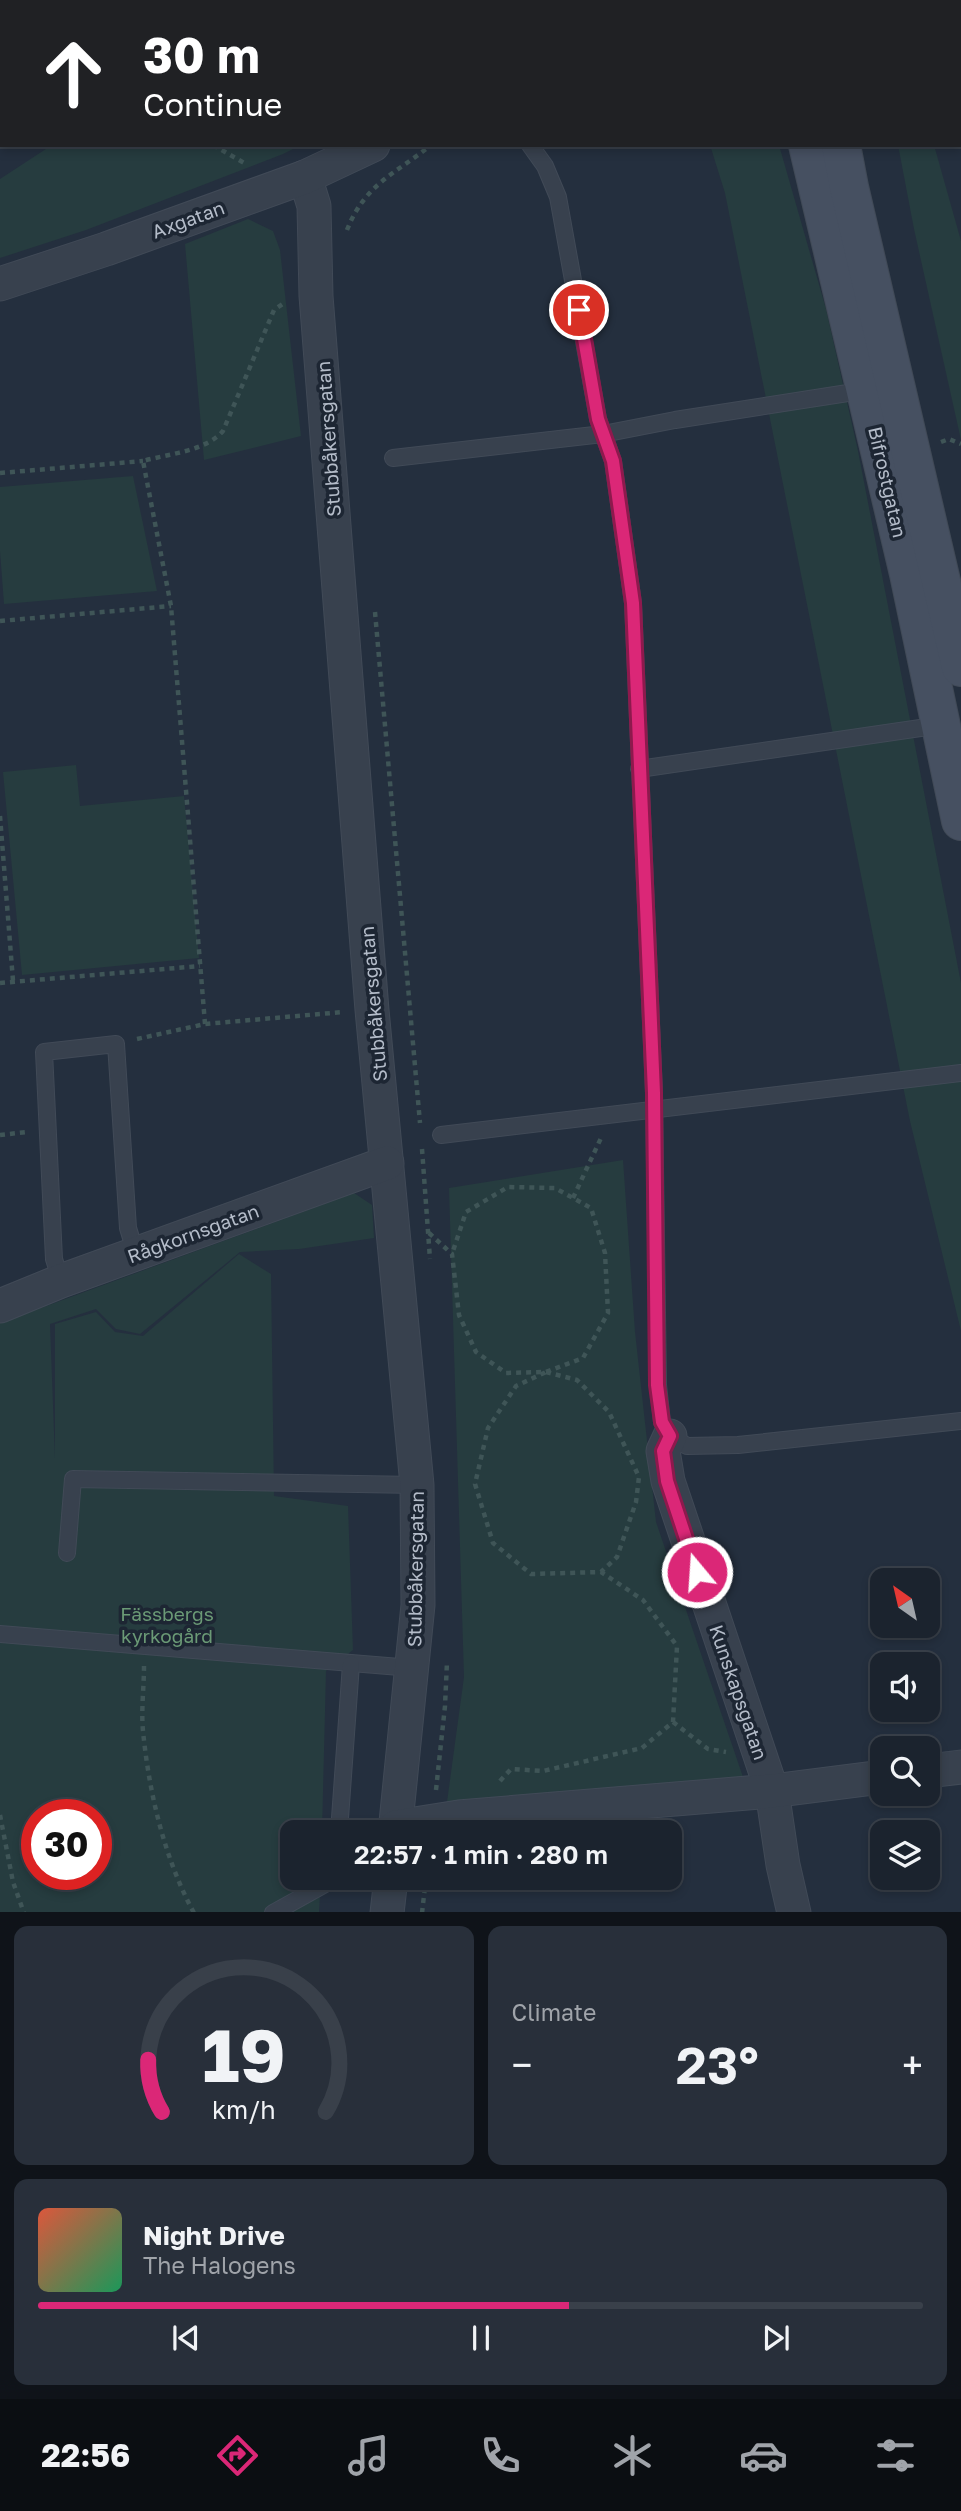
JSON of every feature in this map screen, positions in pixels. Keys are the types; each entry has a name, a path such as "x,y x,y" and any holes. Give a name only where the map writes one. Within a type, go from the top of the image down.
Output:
{"main road":[{"name":"Bifrostgatan","path":"808,147 867,390 961,821"},
{"name":"Bifrostgatan","path":"841,147 961,667"}],"street":[{"name":"Axgatan","path":"0,284 305,177 369,147"},
{"name":"Stubbåkersgatan","path":"305,177 314,206 316,296 370,983 417,1485 418,1605 396,1820"},
{"name":"Rågkornsgatan","path":"0,1306 61,1281 387,1163"},
{"name":"Kunskapsgatan","path":"670,1436 663,1451 667,1481 772,1791 783,1865 794,1912"},
{"path":"940,1770 961,1767"},
{"path":"445,1820 772,1791 870,1779"},
{"path":"387,1912 389,1890"}],"lane":[{"path":"531,147 545,166 558,197 598,419 613,461 633,603 654,1109 657,1385 662,1422 670,1436 687,1446 738,1445 961,1422"},
{"path":"393,458 603,434 867,390"},
{"path":"639,769 942,725"},
{"path":"61,1281 54,1259 44,1052 116,1044 128,1228 136,1254"},
{"path":"441,1135 961,1073"},
{"path":"67,1553 73,1479 417,1485"},
{"path":"0,1634 412,1668"},
{"path":"340,1820 351,1664"},
{"path":"275,1912 314,1890"}],"path":[{"path":"347,231 354,212 369,191 428,147"},
{"path":"0,473 143,461 206,444 217,438 223,431 274,310 290,300 316,296"},
{"path":"937,443 949,439 961,444"},
{"path":"143,461 171,606 205,1024"},
{"path":"374,601 421,1124"},
{"path":"0,621 171,606"},
{"path":"0,816 13,981"},
{"path":"0,983 200,966"},
{"path":"116,1044 205,1024 314,1014"},
{"path":"573,1198 613,1114"},
{"path":"422,1138 430,1261"},
{"path":"464,1817 512,1769 543,1771 642,1748 673,1723 677,1646 643,1600 601,1572 531,1574 493,1543 474,1484 488,1428 516,1387 546,1372 583,1358 608,1313 606,1253 591,1208 555,1188 508,1187 466,1212 452,1254 459,1315 476,1352 506,1373 546,1372 577,1380 609,1412 639,1477 636,1502 617,1556 601,1572"},
{"path":"429,1233 452,1254"},
{"path":"145,1647 143,1729 150,1777 166,1849 194,1912"},
{"path":"432,1820 445,1706 447,1650"},
{"path":"0,1815 13,1882 24,1912"},
{"path":"422,1912 425,1890"}],"green space":[{"path":"49,147 297,147 86,230 0,258 0,179"},
{"path":"711,147 780,147 826,309 858,451 961,983 961,1331 910,1121 725,193"},
{"path":"898,147 935,147 961,241 961,440"},
{"path":"248,219 273,231 280,250 301,436 204,460 185,244"},
{"path":"133,476 157,591 4,604 0,551 0,487"},
{"path":"76,765 80,806 184,796 199,958 22,975 3,772"},
{"path":"623,1160 635,1332 656,1522 743,1777 447,1802 464,1677 449,1188"},
{"name":"Fässbergs kyrkogård","path":"354,1193 372,1205 374,1238 299,1249 240,1252 140,1334 116,1329 96,1309 50,1324 55,1459 55,1324 96,1312 115,1332 143,1336 239,1254 271,1274 274,1496 348,1506 353,1650 326,1671 322,1820 280,1820 280,1890 320,1890 319,1912 0,1912 0,1323"}],"route":[{"path":"579,310 598,419 613,461 633,603 654,1093 657,1385 662,1422 670,1436 663,1451 667,1481 697,1572"}]}
